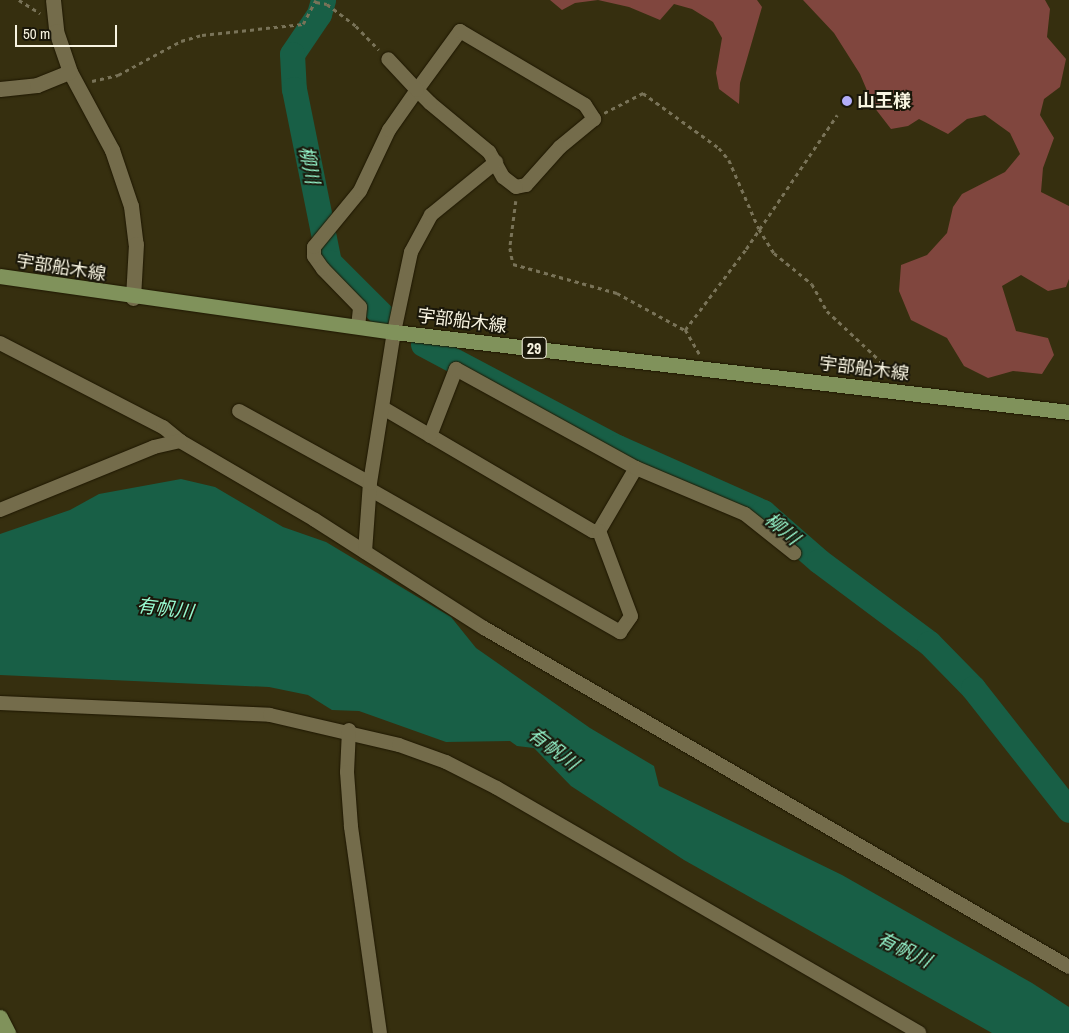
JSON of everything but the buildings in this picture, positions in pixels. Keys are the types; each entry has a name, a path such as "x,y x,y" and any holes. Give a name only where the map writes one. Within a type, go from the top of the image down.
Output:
{"main road":[{"name":"宇部船木線","path":"0,276 133,298 394,332 1069,412"},
{"path":"0,1017 8,1033"}],"street":[{"path":"53,0 56,31 70,72 108,142 125,185 136,244 133,298"},
{"path":"358,327 360,307 323,268 314,256 314,246 360,191 389,130 417,90 460,31 585,105 594,119 560,147 526,186 516,186 504,177 496,162 472,136 417,90 388,59"},
{"path":"0,89 37,85 70,72"},
{"path":"365,552 370,486 394,332 419,234 431,215 496,162"},
{"path":"0,343 163,427 180,441 365,552 484,628 1069,967"},
{"path":"430,436 456,369 636,468 745,514 794,553"},
{"path":"383,408 593,531 600,531"},
{"path":"239,411 620,632 631,616 600,531 636,468"},
{"path":"0,510 154,447 180,441"},
{"path":"0,703 270,715 349,730 446,762 497,788 919,1033"},
{"path":"349,730 347,772 351,827 380,1033"}],"path":[{"path":"18,0 44,15"},
{"path":"85,82 118,75 180,41 202,35 303,24 316,1 327,4 356,26 388,59"},
{"path":"594,119 642,94 686,121 730,160 759,229 774,252 812,284 827,311 845,331 888,369 889,390"},
{"path":"685,330 759,229 837,115"},
{"path":"516,186 510,248 513,264 617,293 685,330 708,369"}],"shaded area":[{"path":"550,0 598,0 575,3 562,10"},
{"path":"598,0 757,0 762,7 740,83 739,104 719,89 716,73 722,38 713,22 692,9 674,4 660,20 629,7"},
{"path":"803,0 1045,0 1050,9 1047,37 1066,59 1060,87 1044,99 1040,115 1054,138 1043,168 1041,192 1069,206 1069,279 1066,287 1048,291 1021,275 1002,286 1016,331 1048,338 1054,355 1042,374 1013,371 988,378 964,366 947,338 911,320 899,291 901,265 927,255 947,233 953,207 962,194 1005,172 1020,154 1010,133 985,115 967,119 948,134 919,119 908,126 891,129 874,107 860,74 834,33"}],"water":[{"name":"有帆川","path":"181,479 215,487 283,527 326,542 451,617 476,648 590,728 654,766 659,786 842,875 1032,983 1069,1007 1069,1033 992,1033 684,860 571,786 534,748 517,746 510,741 446,742 359,711 332,710 308,695 269,687 0,675 0,534 70,510 99,494"}],"waterway":[{"name":"柳川","path":"323,0 319,14 292,54 294,89 329,262 384,317"},
{"name":"柳川","path":"423,344 617,447 763,512 819,561 929,643 973,688 1069,810"}],"place":[{"name":"山王様","path":"847,101"}]}
